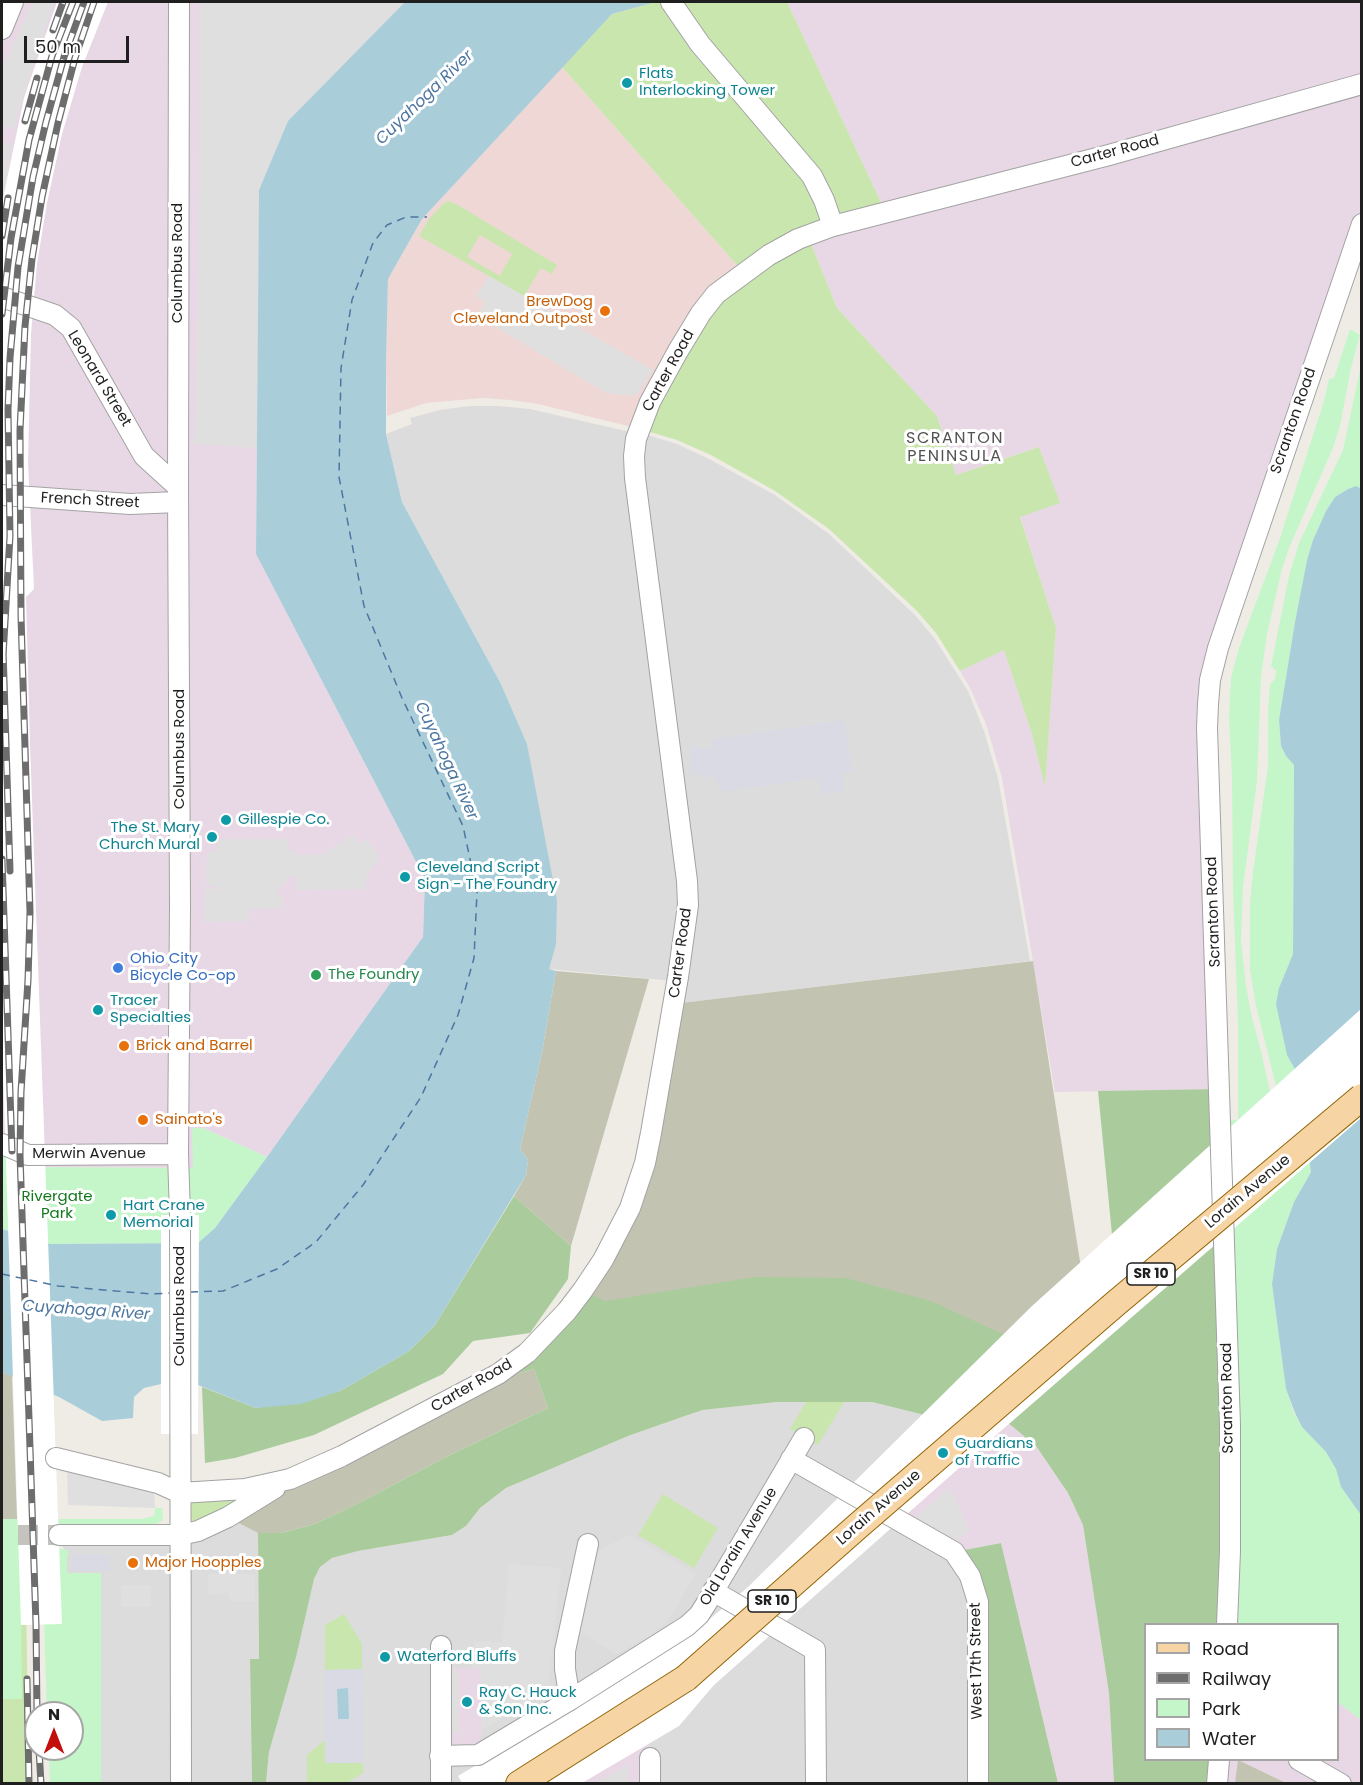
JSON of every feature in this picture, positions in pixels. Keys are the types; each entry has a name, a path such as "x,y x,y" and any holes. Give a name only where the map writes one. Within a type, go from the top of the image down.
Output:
{"main road":[{"name":"Lorain Avenue","path":"519,1784 686,1678 859,1525 1133,1289 1362,1097"}],"street":[{"path":"2,29 13,2"},
{"name":"Columbus Road","path":"179,2 178,1154 181,1784"},
{"path":"674,6 700,44 812,176 825,200 832,226"},
{"name":"Carter Road","path":"180,1493 245,1490 290,1479 342,1456 498,1374 527,1353 567,1311 603,1260 630,1208 645,1163 651,1133 684,946 688,906 687,881 634,456 636,439 658,386 701,313 716,294 769,255 798,239 832,226 1109,155 1362,84"},
{"name":"Scranton Road","path":"1227,1623 1230,1551 1230,1425 1208,704 1210,680 1218,648 1362,224"},
{"name":"Leonard Street","path":"2,297 55,315 70,328 144,456 178,494"},
{"name":"French Street","path":"2,495 130,504 178,494"},
{"name":"Merwin Avenue","path":"2,1144 28,1155 178,1154"},
{"name":"Old Lorain Avenue","path":"440,1756 478,1755 687,1626 699,1615 804,1438"},
{"path":"56,1458 158,1483 180,1493"},
{"name":"West 17th Street","path":"791,1459 954,1551 970,1576 978,1602 978,1784"},
{"path":"59,1535 180,1535 208,1527 290,1479"},
{"path":"570,1700 565,1652 588,1544"},
{"path":"713,1591 815,1650 816,1784"},
{"path":"441,1646 441,1784"},
{"path":"650,1758 650,1784"},
{"path":"1217,1784 1219,1761"},
{"path":"1301,1761 1341,1784"}],"shaded area":[{"path":"2,2 405,2 288,121 259,190 256,554 425,879 423,937 267,1157 203,1128 193,1129 194,1168 26,1167 2,1155"},
{"path":"33,2 54,2 13,129 2,125 2,69"},
{"path":"201,2 405,2 288,121 259,190 257,448 194,444"},
{"path":"787,2 1361,2 1361,224 1210,680 1220,1089 1055,1092 1002,778 986,724 960,671 1004,649 1032,734 1045,785 1056,628 1020,516 1059,503 1039,447 956,475 937,416 837,308 808,236 886,213"},
{"path":"562,67 744,273 640,429 538,404 483,398 426,403 387,416 388,279 422,219"},
{"path":"2,142 11,144 3,214 2,213"},
{"path":"489,276 653,370 636,396 606,393 477,316 485,303 476,296"},
{"path":"470,406 530,409 630,432 680,891 673,981 549,969 527,744 501,684 402,502 386,434 412,424 410,418 440,410"},
{"path":"644,434 677,444 775,495 829,534 915,615 935,639 968,691 984,731 998,778 1030,961 681,1003 695,894 641,475"},
{"path":"845,720 852,771 842,772 844,791 821,794 818,778 721,792 715,778 690,774 691,746 713,750 712,739"},
{"path":"353,835 359,844 368,840 379,858 365,880 366,889 297,890 297,877 290,877 277,890 277,894 283,896 283,908 249,909 248,921 204,922 205,889 216,889 217,887 206,885 207,852 218,849 217,839 288,839 288,849 299,855 328,854 327,851"},
{"path":"1033,961 1112,1466 1073,1430 622,1307 590,1296 635,1220 646,1189 681,1003"},
{"path":"556,971 649,979 571,1246 514,1196 526,1175 528,1160 520,1149 542,1052"},
{"path":"534,1369 548,1408 448,1456 359,1503 315,1524 281,1533 258,1533 231,1519 291,1482 498,1379"},
{"path":"2,1372 12,1376 17,1519 2,1519"},
{"path":"777,1402 872,1402 961,1424 970,1576 978,1783 266,1784 269,1752 314,1579 320,1567 332,1558 358,1551 452,1535 466,1526 480,1508 506,1488 628,1436 703,1410"},
{"path":"996,1413 1036,1446 1068,1493 1083,1525 1109,1693 1114,1783 1058,1783 1001,1543 954,1552 884,1511"},
{"path":"67,1468 154,1492 155,1508 68,1505"},
{"path":"950,1487 969,1530 953,1544 912,1520"},
{"path":"231,1519 258,1533 259,1659 250,1660 252,1783 101,1783 101,1573 67,1573 66,1557 59,1535 180,1535"},
{"path":"630,1535 696,1574 668,1621 653,1634 617,1654 581,1633 599,1550"},
{"path":"72,1555 110,1555 110,1571 72,1571"},
{"path":"509,1564 561,1568 548,1691 482,1730 481,1669 472,1668 474,1641 502,1642"},
{"path":"208,1574 255,1574 255,1601 230,1601 229,1593 208,1595"},
{"path":"121,1585 151,1585 151,1607 121,1607"},
{"path":"441,1668 481,1668 482,1753 440,1756"},
{"path":"362,1669 363,1763 325,1763 325,1670"},
{"path":"447,1671 459,1671 459,1733 447,1733"},
{"path":"1339,1703 1361,1720 1361,1783 1217,1784 1219,1761 1339,1761"},
{"path":"630,1714 650,1750 650,1783 519,1784"},
{"path":"1238,1761 1240,1761 1286,1783 1235,1783"},
{"path":"628,1765 628,1783 597,1783"}],"green space":[{"path":"656,2 787,2 886,213 808,236 837,308 937,416 956,475 1039,447 1060,503 1020,517 1056,628 1045,787 1032,734 1004,650 960,671 936,633 916,610 829,529 775,491 711,455 677,440 640,429 678,351 744,273 562,67 612,14"},
{"path":"448,201 458,205 557,265 552,274 541,268 524,296 419,236 429,219","holes":["480,235 512,254 500,276 467,257"]},
{"path":"1350,329 1360,335 1340,426 1333,448 1289,548 1267,634 1261,677 1257,781 1243,887 1241,941 1251,1013 1270,1092 1276,1086 1256,1006 1250,970 1250,903 1268,766 1270,684 1275,679 1276,671 1271,666 1289,576 1299,543 1343,450 1361,365 1361,489 1356,486 1335,497 1313,540 1295,622 1279,720 1281,746 1294,765 1293,954 1279,988 1295,1069 1311,1172 1294,1202 1277,1249 1272,1284 1286,1389 1294,1413 1302,1427 1326,1452 1336,1469 1341,1487 1361,1515 1361,1720 1339,1703 1339,1623 1235,1623 1221,1120 1238,1120 1238,1023 1229,717 1231,678 1239,648 1279,541 1329,379 1334,378"},
{"path":"1220,1089 1227,1623 1144,1623 1144,1761 1219,1761 1217,1783 1114,1783 1109,1693 1083,1525 1068,1493 1036,1446 996,1413 961,1424 872,1402 777,1402 703,1410 628,1436 506,1488 480,1508 466,1526 452,1535 358,1551 332,1558 320,1567 314,1579 296,1657 269,1752 266,1783 252,1783 250,1659 259,1659 258,1533 281,1533 315,1524 548,1408 534,1369 498,1379 590,1294 605,1301 755,1277 846,1278 931,1301 1005,1335 1113,1245 1098,1091"},
{"name":"Rivergate Park","path":"192,1128 203,1128 267,1157 215,1228 198,1243 49,1244 58,1519 141,1519 154,1516 155,1508 162,1508 163,1520 154,1525 59,1532 60,1549 68,1550 67,1573 101,1573 101,1783 50,1783 49,1761 84,1761 84,1701 47,1701 44,1619 21,1620 22,1699 2,1699 2,1519 43,1519 34,1239 2,1229 2,1155 26,1167 193,1168"},
{"path":"514,1196 571,1246 568,1279 530,1333 473,1341 443,1374 314,1435 235,1458 205,1463 202,1387 256,1408 340,1391 409,1351 435,1325"},
{"path":"806,1402 844,1402 818,1445 790,1429"},
{"path":"285,1482 180,1535 180,1493"},
{"path":"663,1494 718,1528 694,1568 638,1535"},
{"path":"25,1535 28,1701 24,1701 24,1761 29,1761 29,1783 2,1783 2,1536"},
{"path":"1001,1543 1058,1783 978,1783 978,1602 954,1552"},
{"path":"344,1614 362,1644 362,1669 325,1670 325,1625"},
{"path":"325,1740 326,1763 363,1763 363,1773 347,1783 307,1783 307,1755"}],"water":[{"name":"Cuyahoga River","path":"405,2 656,2 612,14 422,219 388,279 386,434 402,502 501,684 527,744 557,901 556,944 549,969 556,971 542,1052 520,1149 528,1160 526,1175 435,1325 409,1351 340,1391 301,1404 256,1408 198,1385 161,1384 144,1388 134,1397 133,1418 102,1421 59,1397 2,1372 2,1229 50,1244 198,1243 215,1228 423,937 425,879 256,554 259,190 288,121"},
{"path":"1356,486 1362,489 1361,1515 1341,1487 1336,1469 1326,1452 1302,1427 1295,1413 1286,1389 1272,1284 1277,1249 1294,1202 1311,1172 1296,1071 1287,1055 1276,1004 1279,988 1293,954 1294,765 1281,746 1279,720 1295,622 1313,540 1335,497"},
{"path":"348,1688 349,1719 338,1719 337,1689"}],"pier":[{"path":"57,2 108,2 82,67 62,134 37,264 31,334 28,463 34,589 26,597 62,1624 21,1625 2,1041 2,203 24,98"},
{"path":"1361,1009 1361,1118 1002,1430 714,1685 679,1726 582,1783 462,1783 458,1776 682,1642 747,1588 1032,1306"},
{"path":"161,1215 199,1215 198,1434 161,1434"}],"ferry route":[{"path":"190,1292 223,1291 277,1269 316,1242 363,1185 421,1097 458,1015 474,958 477,892 463,826 402,698 364,606 339,477 341,368 352,300 373,243 387,225 406,217 427,217"},
{"path":"2,1274 58,1286 151,1294 170,1293"}],"tunnel":[{"path":"18,1535 59,1535"}],"railway":[{"path":"53,30 63,2"},
{"path":"2,314 11,238 29,140 52,56 73,2"},
{"path":"3,656 10,536 8,410 10,358 18,267 33,177 46,122 64,57 84,2"},
{"path":"37,1701 20,1155 30,912 21,616 20,430 25,326 32,259 42,197 75,58 94,2"},
{"path":"25,121 37,78"},
{"path":"2,236 8,198"},
{"path":"3,649 10,871"},
{"path":"2,859 12,1151"},
{"path":"27,1679 29,1784"},
{"path":"40,1761 41,1784"}],"place":[{"name":"Flats Interlocking Tower","path":"627,83"},
{"name":"BrewDog Cleveland Outpost","path":"605,311"},
{"name":"Gillespie Co.","path":"226,820"},
{"name":"The St. Mary Church Mural","path":"212,837"},
{"name":"Cleveland Script Sign - The Foundry","path":"405,877"},
{"name":"Ohio City Bicycle Co-op","path":"118,968"},
{"name":"The Foundry","path":"316,975"},
{"name":"Tracer Specialties","path":"98,1010"},
{"name":"Brick and Barrel","path":"124,1046"},
{"name":"Sainato's","path":"143,1120"},
{"name":"Hart Crane Memorial","path":"111,1215"},
{"name":"Guardians of Traffic","path":"943,1453"},
{"name":"Major Hoopples","path":"133,1563"},
{"name":"Waterford Bluffs","path":"385,1657"},
{"name":"Ray C. Hauck & Son Inc.","path":"467,1702"}],"district":[{"name":"SCRANTON PENINSULA","path":"955,448"}]}
